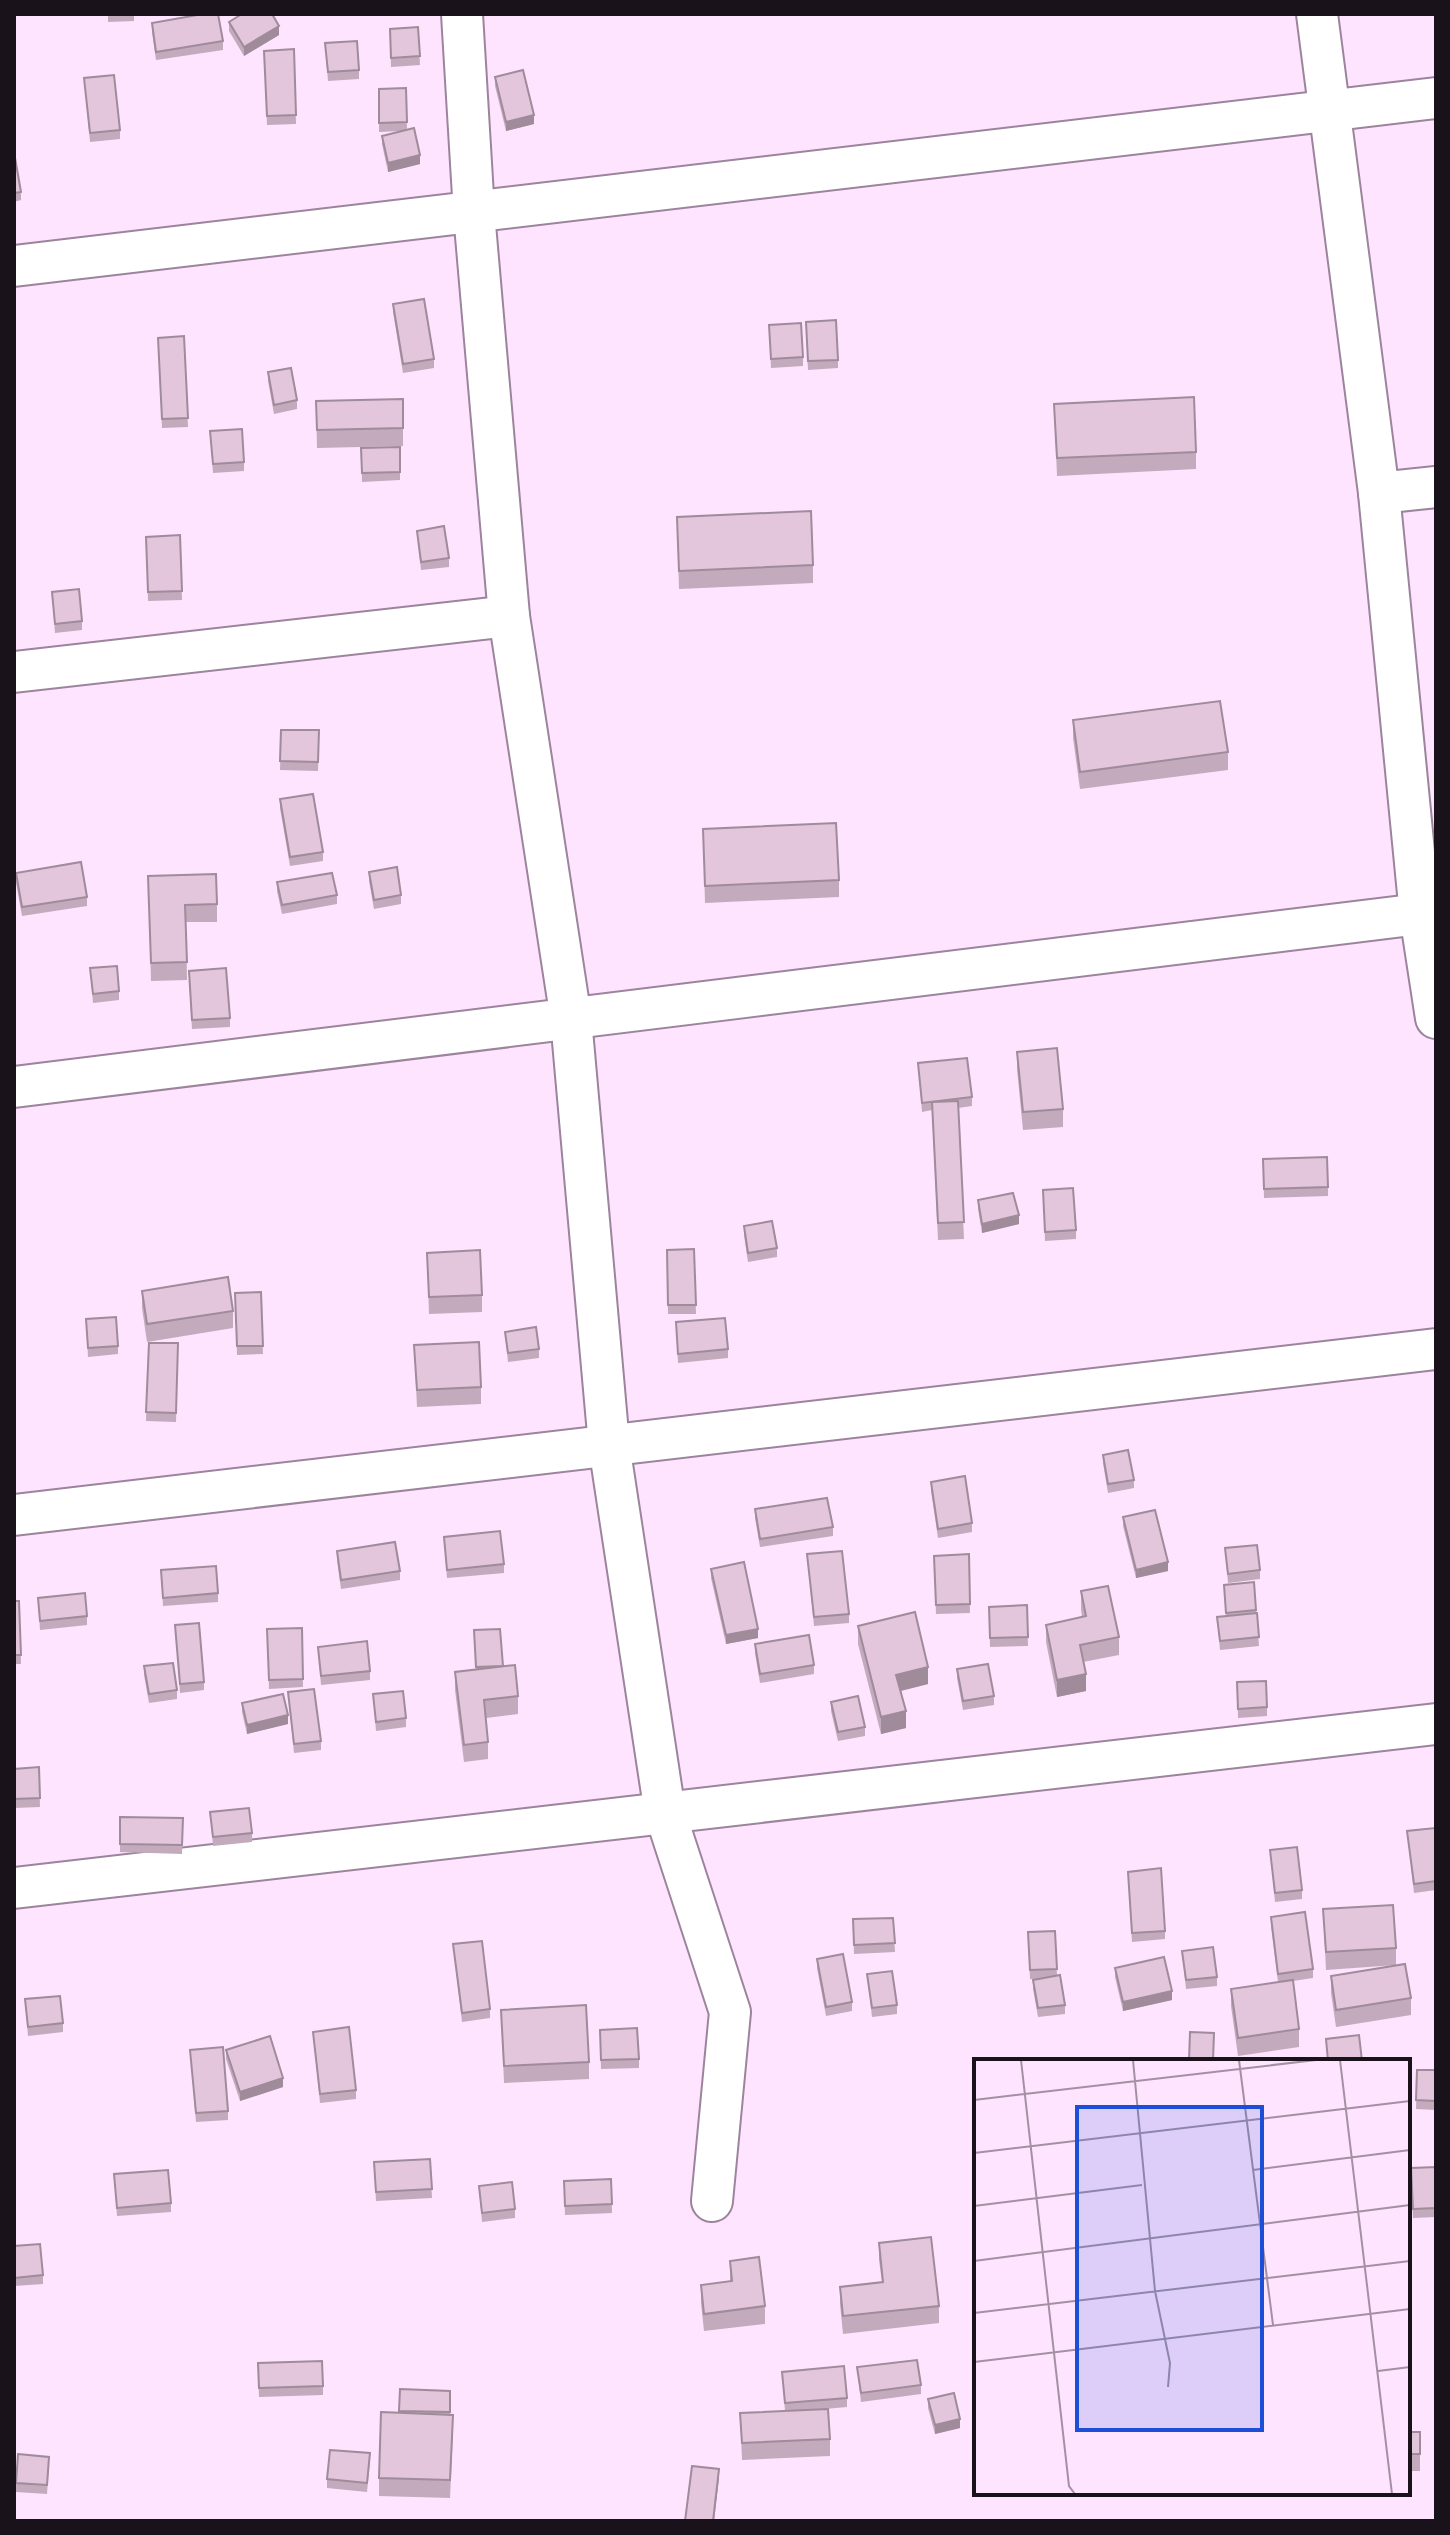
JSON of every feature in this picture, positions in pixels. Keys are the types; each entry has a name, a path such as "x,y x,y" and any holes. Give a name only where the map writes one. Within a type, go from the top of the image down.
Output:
{"street":[{"path":"462,14 474,213 509,616 571,1019 609,1445 665,1813 730,2012 712,2201"},
{"path":"1317,14 1379,493 1428,913 1436,1018"},
{"path":"14,266 1436,98"},
{"path":"1379,493 1436,487"},
{"path":"14,672 509,616"},
{"path":"14,1087 1428,913"},
{"path":"14,1515 1436,1349"},
{"path":"14,1888 1436,1724"}],"building":[{"path":"218,14 223,41 156,52 152,23"},
{"path":"242,14 272,14 279,26 244,47 229,22"},
{"path":"418,27 420,56 391,58 390,29"},
{"path":"357,41 359,70 328,72 325,43"},
{"path":"294,49 296,115 267,116 264,51"},
{"path":"523,70 534,115 506,122 495,77"},
{"path":"114,75 120,130 90,133 84,78"},
{"path":"406,88 407,122 379,123 379,89"},
{"path":"414,128 420,155 388,163 382,136"},
{"path":"14,152 21,192 14,193"},
{"path":"424,299 434,359 403,364 393,304"},
{"path":"836,320 838,360 808,361 806,322"},
{"path":"801,323 803,357 771,359 769,325"},
{"path":"184,336 188,418 162,419 158,338"},
{"path":"291,368 297,400 274,405 268,372"},
{"path":"1194,397 1196,452 1057,458 1054,404"},
{"path":"403,399 403,428 317,430 316,401"},
{"path":"242,429 244,462 213,464 210,431"},
{"path":"400,447 400,472 362,473 361,448"},
{"path":"811,511 813,565 679,571 677,517"},
{"path":"444,526 449,558 421,562 417,531"},
{"path":"180,535 182,591 148,592 146,537"},
{"path":"79,589 82,621 55,624 52,592"},
{"path":"1220,701 1228,752 1080,772 1073,720"},
{"path":"281,730 319,730 318,762 280,761"},
{"path":"313,794 323,852 290,857 280,799"},
{"path":"836,823 839,880 705,886 703,829"},
{"path":"81,862 87,897 22,907 16,873"},
{"path":"397,867 401,895 374,900 369,872"},
{"path":"332,873 337,895 282,905 277,882"},
{"path":"216,874 217,904 185,905 187,962 151,963 148,876"},
{"path":"117,966 119,991 93,994 90,968"},
{"path":"226,968 230,1018 192,1020 189,971"},
{"path":"1057,1048 1063,1109 1023,1112 1017,1052"},
{"path":"967,1058 972,1097 922,1103 918,1063"},
{"path":"958,1101 964,1222 938,1223 932,1102"},
{"path":"1327,1157 1328,1187 1264,1189 1263,1159"},
{"path":"1073,1188 1076,1230 1045,1232 1043,1190"},
{"path":"1013,1193 1019,1215 982,1224 978,1200"},
{"path":"772,1221 777,1248 748,1253 744,1226"},
{"path":"694,1249 696,1305 668,1305 667,1250"},
{"path":"480,1250 482,1295 429,1297 427,1253"},
{"path":"228,1277 233,1311 147,1324 142,1291"},
{"path":"261,1292 263,1346 237,1346 235,1293"},
{"path":"116,1317 118,1346 88,1348 86,1319"},
{"path":"725,1318 728,1349 678,1354 676,1322"},
{"path":"536,1327 539,1349 508,1353 505,1332"},
{"path":"479,1342 481,1387 417,1390 414,1345"},
{"path":"149,1343 178,1343 176,1413 146,1412"},
{"path":"1128,1450 1134,1480 1108,1484 1103,1455"},
{"path":"965,1476 972,1523 938,1529 931,1482"},
{"path":"827,1498 833,1527 760,1539 755,1509"},
{"path":"1155,1510 1168,1562 1136,1570 1123,1517"},
{"path":"500,1531 504,1564 447,1570 444,1537"},
{"path":"395,1542 400,1571 341,1580 337,1551"},
{"path":"1257,1545 1260,1570 1228,1574 1225,1548"},
{"path":"842,1551 849,1614 814,1617 807,1554"},
{"path":"969,1554 970,1604 936,1605 934,1556"},
{"path":"744,1562 758,1629 726,1635 711,1569"},
{"path":"216,1566 218,1593 163,1598 161,1570"},
{"path":"1254,1582 1256,1610 1226,1613 1224,1585"},
{"path":"1108,1586 1119,1637 1080,1645 1086,1674 1057,1680 1046,1625 1086,1616 1081,1591"},
{"path":"85,1593 87,1616 40,1621 38,1598"},
{"path":"14,1601 19,1601 21,1655 14,1655"},
{"path":"1027,1605 1028,1637 990,1638 989,1607"},
{"path":"915,1612 928,1667 896,1675 906,1711 881,1717 858,1626"},
{"path":"1257,1613 1259,1637 1220,1641 1217,1617"},
{"path":"199,1623 204,1682 180,1684 175,1625"},
{"path":"302,1628 303,1679 269,1680 267,1629"},
{"path":"500,1629 503,1666 476,1667 474,1630"},
{"path":"809,1635 814,1665 760,1674 755,1644"},
{"path":"367,1641 370,1671 321,1676 318,1647"},
{"path":"173,1663 177,1690 149,1694 144,1666"},
{"path":"988,1664 994,1696 963,1701 957,1669"},
{"path":"515,1665 518,1696 484,1700 488,1742 464,1745 455,1672"},
{"path":"1266,1681 1267,1707 1238,1709 1237,1682"},
{"path":"314,1689 321,1741 294,1744 288,1692"},
{"path":"403,1691 406,1718 376,1722 373,1694"},
{"path":"283,1694 288,1715 247,1725 242,1703"},
{"path":"858,1696 865,1727 838,1732 831,1702"},
{"path":"39,1767 40,1798 14,1799 14,1769"},
{"path":"249,1808 252,1833 213,1837 210,1812"},
{"path":"120,1817 183,1818 182,1845 120,1844"},
{"path":"1435,1828 1436,1881 1414,1884 1407,1831"},
{"path":"1297,1847 1302,1890 1275,1893 1270,1850"},
{"path":"1161,1868 1165,1931 1132,1933 1128,1872"},
{"path":"1393,1905 1396,1948 1326,1952 1323,1909"},
{"path":"1305,1912 1313,1969 1278,1974 1271,1917"},
{"path":"893,1918 895,1943 854,1945 853,1919"},
{"path":"1055,1931 1057,1969 1030,1970 1028,1932"},
{"path":"482,1941 490,2009 462,2013 453,1944"},
{"path":"1213,1947 1217,1977 1186,1980 1182,1951"},
{"path":"843,1954 852,2002 826,2007 817,1959"},
{"path":"1164,1957 1172,1991 1123,2002 1115,1968"},
{"path":"1405,1964 1411,1998 1336,2010 1331,1976"},
{"path":"892,1971 897,2005 872,2008 867,1974"},
{"path":"1060,1975 1065,2005 1038,2008 1033,1980"},
{"path":"1293,1980 1299,2029 1238,2038 1231,1989"},
{"path":"60,1996 63,2023 28,2027 25,1999"},
{"path":"586,2005 589,2062 504,2066 501,2010"},
{"path":"349,2027 356,2090 320,2094 313,2032"},
{"path":"637,2028 639,2059 601,2060 600,2030"},
{"path":"1190,2032 1214,2033 1213,2059 1189,2059"},
{"path":"1359,2035 1362,2059 1328,2059 1326,2039"},
{"path":"270,2036 283,2078 240,2092 226,2050"},
{"path":"223,2047 228,2111 196,2113 190,2050"},
{"path":"1417,2070 1436,2070 1436,2101 1416,2100"},
{"path":"430,2159 432,2189 376,2192 374,2162"},
{"path":"1436,2167 1436,2208 1413,2209 1411,2168"},
{"path":"168,2170 171,2203 117,2208 114,2174"},
{"path":"611,2179 612,2204 565,2206 564,2181"},
{"path":"512,2182 515,2209 482,2213 479,2186"},
{"path":"931,2237 939,2306 843,2316 840,2287 883,2282 879,2243"},
{"path":"40,2244 43,2275 14,2278 14,2246"},
{"path":"759,2257 765,2306 704,2314 701,2285 732,2281 730,2261"},
{"path":"917,2360 921,2385 861,2393 857,2367"},
{"path":"322,2361 323,2386 259,2388 258,2363"},
{"path":"844,2366 847,2398 785,2403 782,2372"},
{"path":"400,2389 450,2391 450,2412 399,2411"},
{"path":"954,2393 960,2419 935,2425 928,2399"},
{"path":"828,2409 830,2439 742,2443 740,2413"},
{"path":"381,2412 453,2415 450,2480 379,2478"},
{"path":"1410,2432 1420,2432 1420,2454 1410,2454"},
{"path":"330,2450 370,2453 367,2483 327,2479"},
{"path":"18,2454 49,2457 47,2485 16,2483"},
{"path":"692,2466 719,2469 713,2521 685,2521"}]}
